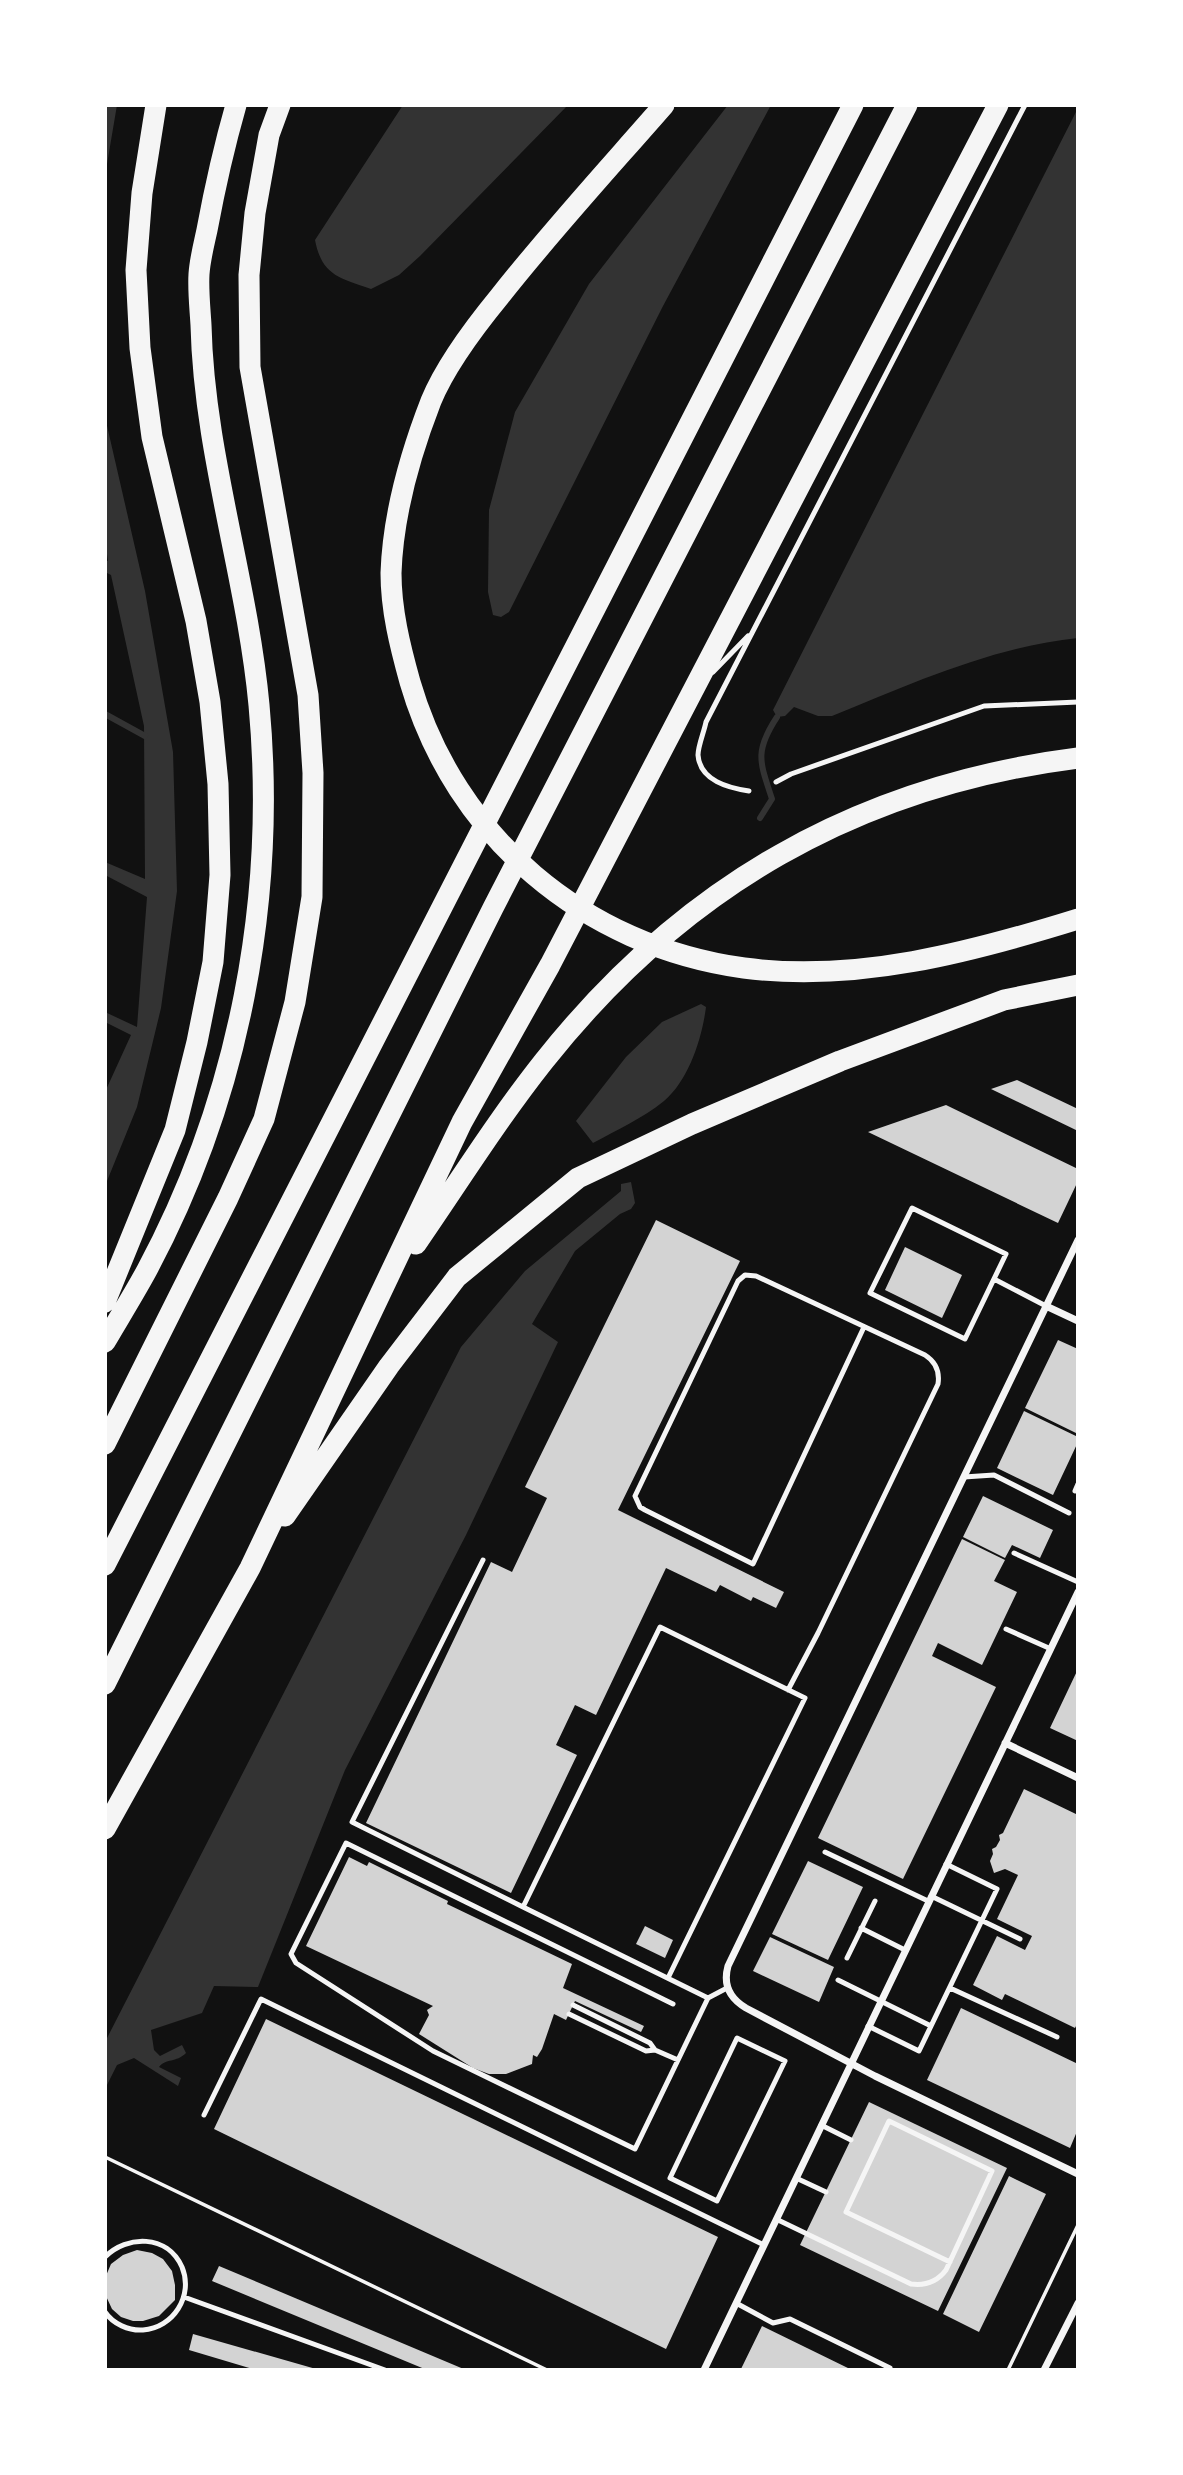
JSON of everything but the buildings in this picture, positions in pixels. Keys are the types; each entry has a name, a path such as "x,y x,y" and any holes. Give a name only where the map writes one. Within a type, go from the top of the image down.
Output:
{"highway":[{"path":"105,1302 175,1130 213,962 220,874 218,784 210,702 196,621 152,437 140,348 136,270 142,193 156,105"},
{"path":"105,1342 148,1268 190,1177 221,1091 240,1019 258,912 263,852 264,782 259,704 249,631 216,468 202,365 199,274 218,167 236,105"},
{"path":"105,1444 228,1198 264,1118 295,1002 312,897 313,773 308,695 250,367 249,275 255,212 269,135 280,105"},
{"path":"664,105 474,328 433,396 411,457 397,517 391,574 397,635 419,712 439,757 482,824 526,868 573,905 641,941 677,954 747,968 821,970 923,961 1078,919"},
{"path":"105,1565 853,105"},
{"path":"105,1684 493,908 907,105"},
{"path":"105,1829 250,1568 462,1122 550,965 694,692 998,105"},
{"path":"382,1295 543,1061 605,991 643,953 688,915 741,877 793,846 871,811 909,796 984,774 1078,758"},
{"path":"250,1568 389,1366 457,1277 578,1178 692,1124 839,1060 1004,1000 1078,985"}],"street":[{"path":"1078,1240 728,1966 726,1981 727,1988 738,2003 875,2076 1078,2174"},
{"path":"1046,1306 1078,1321"},
{"path":"704,2370 946,1864 1076,1603 1078,1592"},
{"path":"1005,1743 1078,1778"},
{"path":"1044,2370 1078,2303"}],"lane":[{"path":"749,791 726,788 713,780 704,769 698,755 706,722 1025,105"},
{"path":"694,692 754,630"},
{"path":"776,782 907,731 984,706 1078,702"},
{"path":"912,1208 1006,1254 994,1279 965,1339 870,1293 912,1208"},
{"path":"788,1690 938,1384 937,1368 930,1359 864,1326 774,1284 750,1274 745,1275 738,1281 637,1490 636,1502 640,1507 753,1564 864,1326"},
{"path":"994,1279 1046,1306"},
{"path":"964,1477 994,1475 1069,1513"},
{"path":"1075,1491 1078,1484"},
{"path":"1014,1553 1078,1582"},
{"path":"483,1560 352,1822 708,1998"},
{"path":"523,1907 660,1627 805,1698 668,1978"},
{"path":"1006,1629 1051,1649"},
{"path":"673,2004 346,1843 291,1954 296,1963 433,2051 635,2149 708,1998 727,1988"},
{"path":"825,1852 1020,1939"},
{"path":"868,2026 919,2051 950,1988 997,1889 946,1864"},
{"path":"846,1958 875,1901"},
{"path":"861,1928 905,1950"},
{"path":"838,1980 931,2026"},
{"path":"950,1988 1057,2036"},
{"path":"204,2115 261,1999 764,2245"},
{"path":"573,2006 650,2043 655,2050"},
{"path":"569,2014 646,2050 655,2050 678,2060"},
{"path":"737,2038 785,2061 717,2201 670,2178 737,2038"},
{"path":"776,2219 911,2284 934,2282 941,2277 950,2262 992,2171 888,2121 846,2212 950,2262"},
{"path":"821,2125 851,2140"},
{"path":"796,2178 826,2192"},
{"path":"105,2257 129,2241 145,2240 160,2244 173,2254 182,2266 186,2282 184,2298 177,2312 166,2323 152,2329 136,2330 121,2326 105,2312"},
{"path":"184,2298 385,2370"},
{"path":"736,2303 773,2323 790,2319 890,2368"}],"path":[{"path":"105,2157 547,2370"},
{"path":"1008,2370 1078,2225"}],"shaded area":[{"path":"105,105 117,105 105,176"},
{"path":"403,105 568,105 420,256 399,275 371,289 334,274 322,261 315,240"},
{"path":"728,105 771,105 663,306 509,612 501,617 493,615 488,592 489,510 515,412 589,284"},
{"path":"1078,108 1078,638 1014,649 983,658 832,716 818,716 794,707 785,716 777,717 773,710"},
{"path":"105,417 145,591 173,752 177,891 161,1008 137,1107 105,1186 105,1092 131,1035 105,1022 105,1012 137,1027 147,897 105,875 105,862 145,879 144,726 111,575 105,572 105,560 108,561 105,540"},
{"path":"701,1004 706,1007 698,1045 681,1082 664,1101 647,1113 593,1143 576,1121 626,1057 662,1022"},
{"path":"631,1182 635,1203 631,1209 620,1214 575,1251 532,1324 558,1342 466,1535 345,1770 258,1987 214,1986 202,2013 151,2030 154,2050 160,2056 182,2045 186,2053 159,2067 181,2078 178,2086 134,2058 117,2065 105,2089 105,2042 461,1347 525,1271 621,1191 621,1184"}],"waterway":[{"path":"105,714 145,736"},
{"path":"760,818 772,799 764,776 762,749 777,717"}]}
